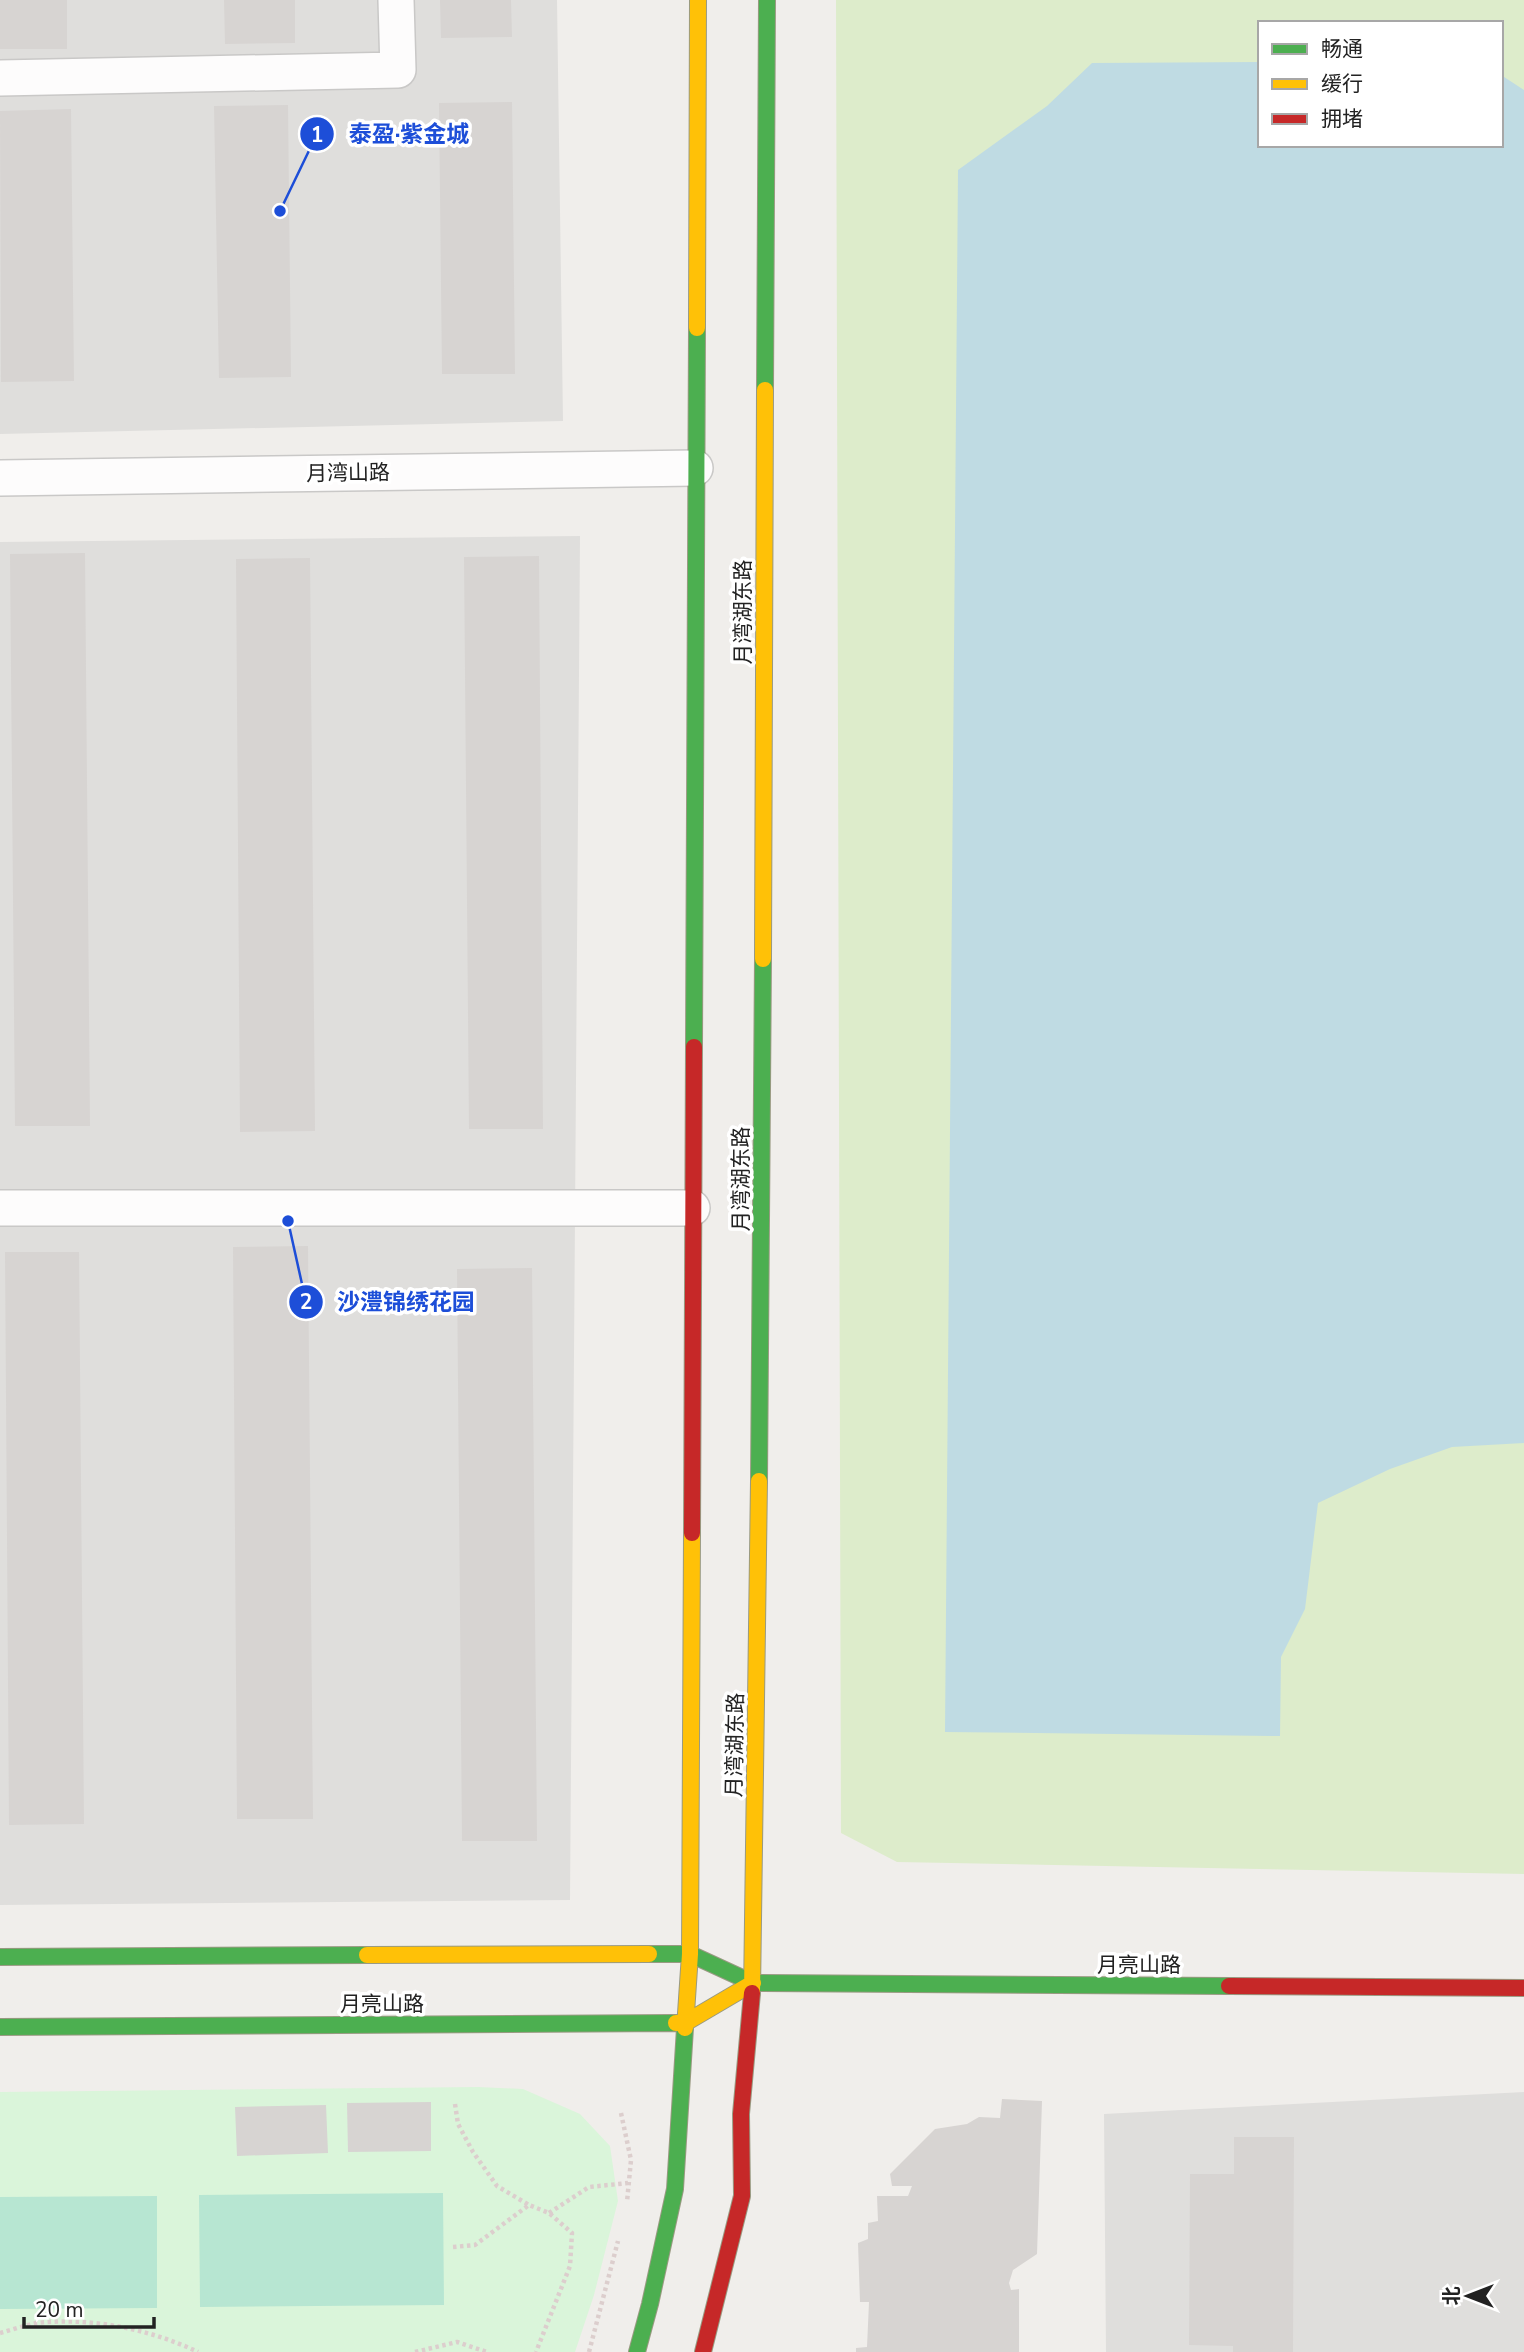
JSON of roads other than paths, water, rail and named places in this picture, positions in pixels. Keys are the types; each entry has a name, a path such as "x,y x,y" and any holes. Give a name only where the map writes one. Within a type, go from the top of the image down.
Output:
{"street":[{"path":"0,78 398,71 396,0"},
{"name":"月湾湖东路","path":"637,2352 675,2189 690,1954 698,0"},
{"name":"月湾湖东路","path":"703,2352 742,2196 741,2114 753,1983 761,1319 767,0"},
{"name":"月湾山路","path":"0,478 695,468"},
{"path":"0,1208 692,1208"},
{"name":"月亮山路","path":"0,1956 690,1954 753,1983 1524,1988"},
{"path":"685,2023 753,1983"},
{"name":"月亮山路","path":"0,2026 685,2023"}],"water":[{"path":"1258,62 1258,147 1503,147 1503,76 1524,90 1524,1443 1452,1447 1390,1469 1318,1503 1305,1609 1281,1657 1280,1736 945,1732 958,170 1047,106 1092,63"}],"place":[{"name":"泰盈·紫金城","path":"280,211"},
{"name":"沙澧锦绣花园","path":"288,1221"}]}
